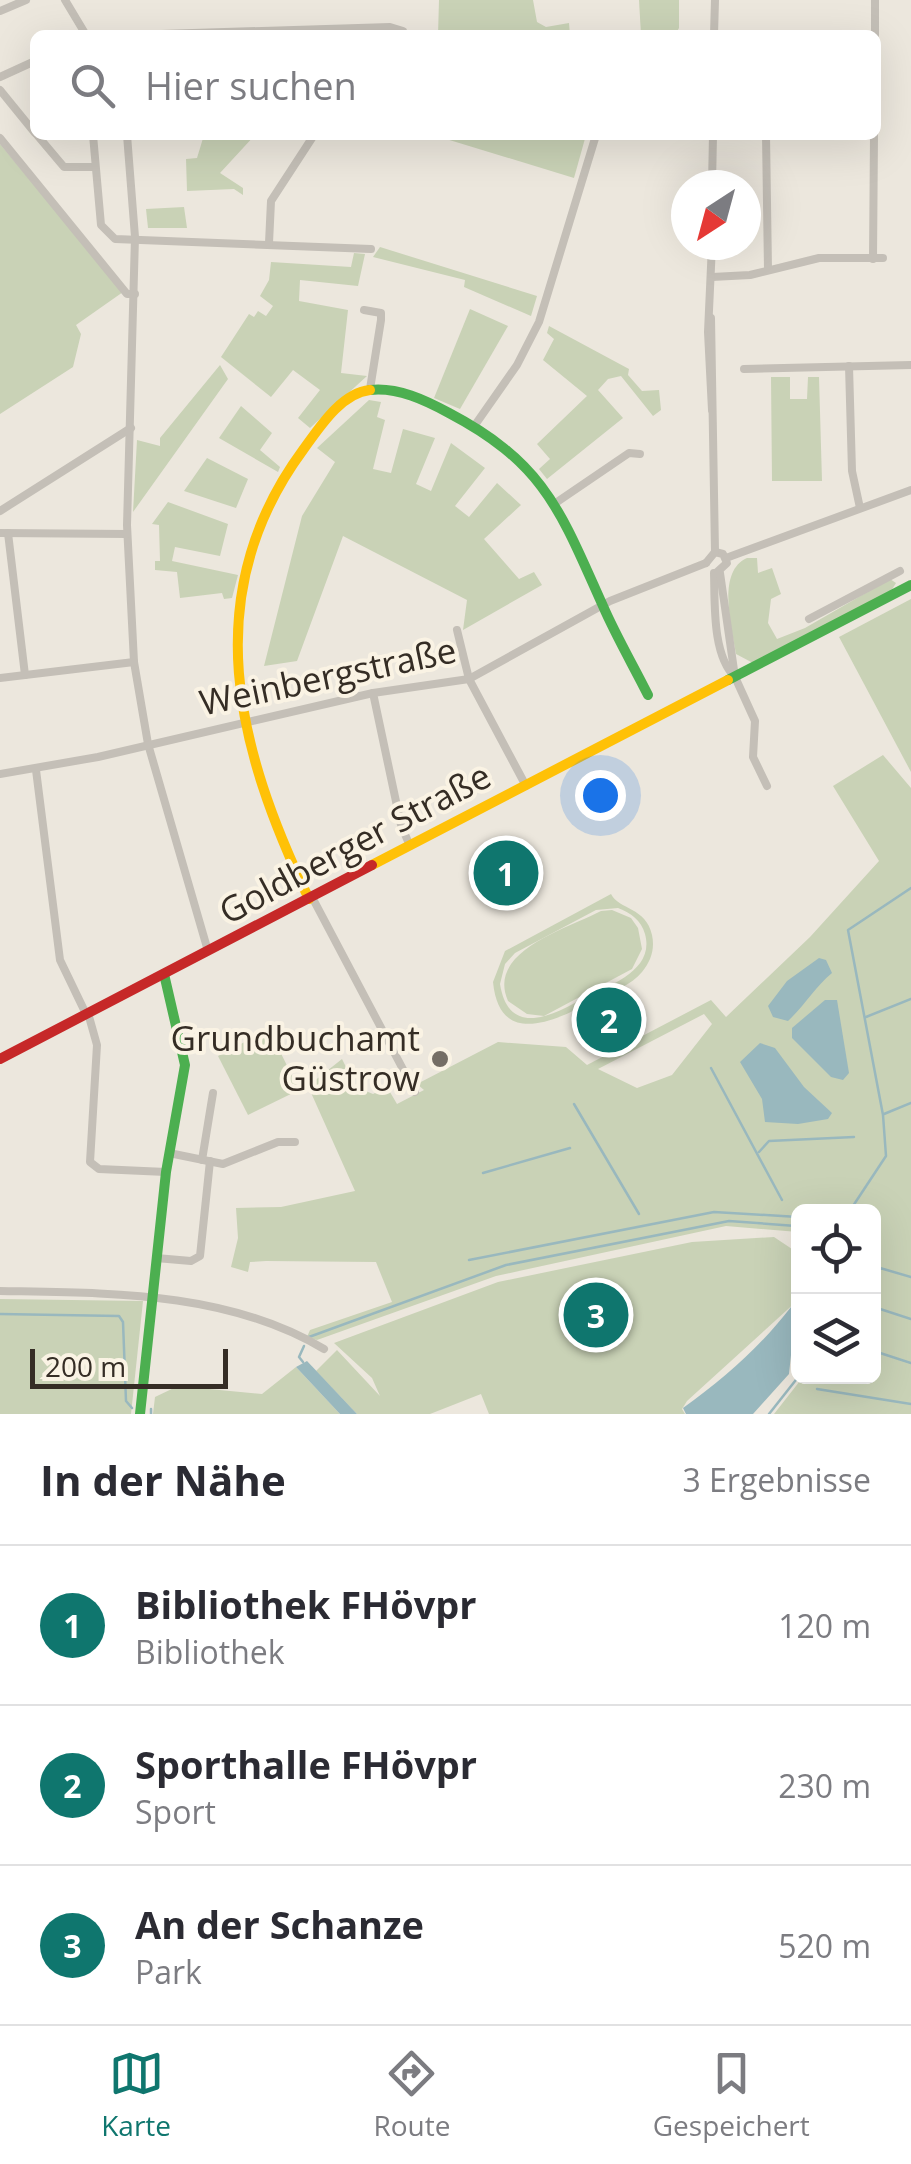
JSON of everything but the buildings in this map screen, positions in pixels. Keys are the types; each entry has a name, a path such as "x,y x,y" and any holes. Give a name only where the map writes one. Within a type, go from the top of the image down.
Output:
{"street":[{"path":"0,11 26,0"},
{"path":"65,0 83,30"},
{"path":"714,30 715,0"},
{"path":"875,0 875,30"},
{"path":"278,30 390,27 400,30"},
{"path":"0,77 30,63"},
{"path":"0,90 30,127"},
{"path":"0,138 127,294 135,294"},
{"path":"41,140 64,167 95,166"},
{"path":"93,140 105,234 114,239 269,242 371,249"},
{"path":"127,140 135,237 127,534 134,662 148,744 208,951"},
{"path":"269,242 270,201 311,140"},
{"path":"475,425 512,374 538,322 594,140"},
{"path":"712,170 713,140"},
{"path":"766,140 768,270"},
{"path":"873,259 874,140"},
{"path":"712,277 819,258 883,258"},
{"path":"712,260 715,552 706,563 717,573 735,677 755,722 753,757 767,786"},
{"path":"364,310 380,313 381,320 370,389"},
{"path":"744,369 911,365"},
{"path":"850,366 852,471 860,508"},
{"path":"414,1092 310,898 270,811 246,720 236,633 244,574 258,528 299,453 350,396 370,389 433,406 475,425 528,468 557,502 602,606 648,695"},
{"path":"0,511 131,428"},
{"path":"557,502 629,453 640,454"},
{"path":"715,552 726,558 911,490"},
{"path":"25,675 4,533 127,534"},
{"path":"717,573 727,566 726,558"},
{"name":"Weinbergstraße","path":"0,774 36,770 373,694 469,679 602,606 706,563"},
{"path":"809,619 900,571"},
{"name":"Goldberger Straße","path":"0,1059 911,585"},
{"path":"457,630 469,679 526,786"},
{"path":"0,678 134,662"},
{"path":"373,694 401,825 410,846"},
{"path":"36,770 60,960 98,1045 90,1162 100,1169 166,1172"},
{"path":"140,1414 166,1172 184,1054 164,974"},
{"path":"156,1258 191,1261 200,1256 214,1093"},
{"path":"169,1153 223,1164 278,1142 295,1142"},
{"path":"0,1291 152,1295 228,1313 324,1349"}],"green space":[{"path":"439,0 533,0 537,22 546,27 569,23 570,30 438,30"},
{"path":"639,0 679,0 678,30 641,30"},
{"path":"202,140 250,140 220,173 243,188 243,195 234,189 187,191 186,159 197,158"},
{"path":"449,140 585,140 574,178"},
{"path":"0,144 123,292 76,325 81,334 73,367 0,414"},
{"path":"184,207 187,228 148,228 146,209"},
{"path":"380,247 537,296 531,316 464,287 465,280 373,257"},
{"path":"354,253 365,254 358,286 300,280 299,301 348,310 341,373 367,376 310,428 298,418 320,390 293,370 271,397 221,357 249,314 254,317 258,311 266,316 273,306 260,296 269,280 271,262 351,267"},
{"path":"470,309 508,326 460,409 434,398"},
{"path":"549,326 629,369 628,375 642,391 659,390 661,410 653,416 621,376 608,379 598,390 623,418 547,479 539,469 550,459 537,444 587,396 543,360 554,339 547,333"},
{"path":"220,365 228,379 133,512 137,440 160,446 160,438"},
{"path":"771,377 790,377 790,399 807,399 808,377 819,377 822,481 772,481"},
{"path":"369,400 381,402 377,417 385,420 373,469 391,473 403,429 435,438 416,484 431,491 451,443 485,468 455,506 469,517 497,483 521,505 484,539 519,579 534,572 542,585 463,630 467,600 343,536 297,661 264,666 302,516 335,462 317,448"},
{"path":"241,406 272,433 260,450 280,467 278,472 219,438"},
{"path":"207,458 248,479 236,508 184,491"},
{"path":"168,502 228,524 220,556 175,547 172,561 238,575 232,598 224,599 222,593 180,598 177,572 155,570 155,561 160,561 159,525 152,524"},
{"path":"747,558 757,558 758,573 772,568 781,594 771,599 768,623 777,639 805,628 890,579 896,583 891,591 753,663 736,654 728,600 732,574"},
{"path":"911,599 911,772 839,637"},
{"path":"883,755 911,788 911,1414 774,1414 798,1384 881,1384 881,1204 791,1204 791,1231 726,1226 496,1276 317,1340 307,1337 310,1330 392,1302 376,1262 250,1262 248,1272 231,1267 238,1238 236,1208 281,1207 355,1191 308,1086 342,1059 356,1087 373,1094 387,1087 397,1104 424,1090 417,1084 498,1042 566,1047 587,1065 711,1000 726,1017 810,937 879,861 833,786","holes":["704,1014 712,1024 672,1075 637,1088 598,1069"]},
{"path":"611,894 644,919 653,940 648,964 633,981 565,1014 533,1024 519,1023 507,1016 498,1003 493,982 505,951","holes":["618,908 638,921 645,934 644,957 637,967 618,981 548,1015 523,1017 513,1012 500,984 505,964 515,953 596,910"]},
{"path":"612,910 631,918 638,928 642,949 632,969 544,1016 527,1014 508,1001 504,984 508,968 519,955 551,934 601,911"},
{"path":"269,1029 299,1090 248,1115 218,1056"},
{"path":"774,1237 791,1248 791,1306 687,1401 682,1409 685,1414 489,1414 481,1394 430,1414 357,1414 316,1371 337,1350 380,1396 372,1378 334,1343 498,1282 692,1242"},
{"path":"0,1299 143,1301 131,1414 0,1414"},
{"path":"296,1367 340,1414 153,1414 155,1397 178,1386 262,1394"}],"water":[{"path":"819,958 826,960 832,973 788,1021 773,1017 768,1006 787,981"},
{"path":"825,1000 837,1000 849,1073 843,1080 831,1077 792,1038 792,1028"},
{"path":"760,1043 775,1048 804,1087 832,1113 828,1119 798,1124 765,1122 762,1099 740,1062"},
{"path":"791,1307 789,1374 753,1414 686,1414 683,1408 767,1336"},
{"path":"307,1361 357,1414 340,1414 296,1367"}],"waterway":[{"path":"854,1204 886,1156 883,1115 848,930 911,888"},
{"path":"866,1017 911,999"},
{"path":"711,1068 782,1200"},
{"path":"884,1114 911,1103"},
{"path":"574,1104 639,1214"},
{"path":"759,1152 769,1141 854,1137"},
{"path":"483,1173 570,1148"},
{"path":"469,1260 714,1212 791,1217"},
{"path":"309,1337 506,1265 729,1221 791,1226"},
{"path":"881,1268 911,1277"},
{"path":"881,1309 911,1319"},
{"path":"0,1314 119,1316 123,1322 126,1401 132,1408"},
{"path":"303,1362 299,1357 304,1346"},
{"path":"881,1353 911,1363"},
{"path":"769,1414 793,1384"},
{"path":"817,1389 911,1404"},
{"path":"151,1409 151,1414"}],"traffic: fast":[{"path":"370,390 401,393 440,408 482,432 529,472 547,494 575,544 648,695"},
{"path":"728,680 911,585"},
{"path":"140,1414 166,1172 185,1065 164,974"}],"traffic: slow":[{"path":"309,899 263,786 247,729 239,673 239,616 249,560 270,505 303,450 332,413 350,398 370,390"},
{"path":"372,865 728,680"}],"traffic: jam":[{"path":"0,1059 372,865"}],"place":[{"name":"Bibliothek FHövpr","path":"506,873"},
{"name":"Sporthalle FHövpr","path":"609,1020"},
{"name":"Grundbuchamt Güstrow","path":"440,1059"},
{"name":"An der Schanze","path":"596,1315"}]}
